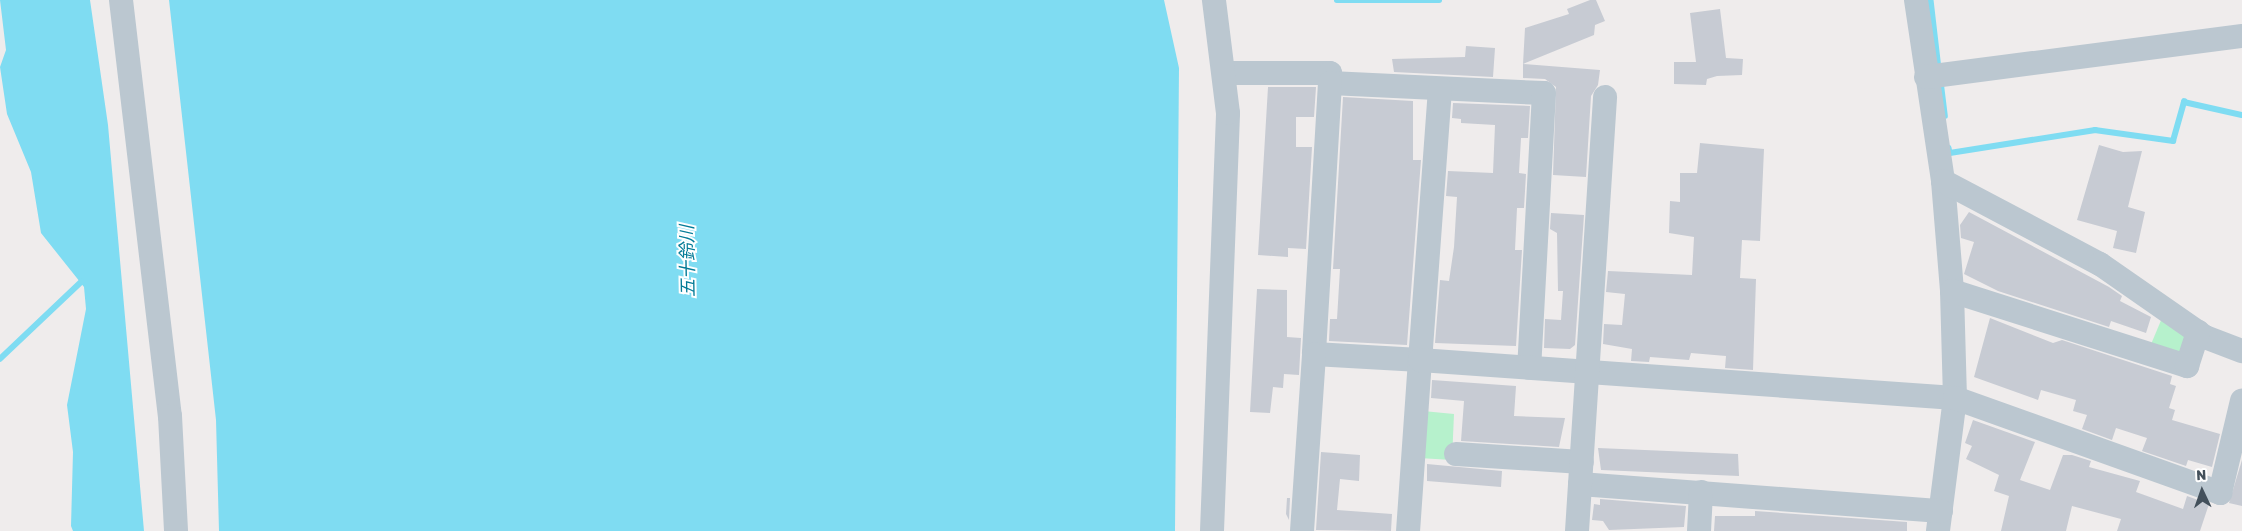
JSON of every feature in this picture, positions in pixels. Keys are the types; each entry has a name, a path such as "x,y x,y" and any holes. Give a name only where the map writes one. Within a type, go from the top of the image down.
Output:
{"street":[{"path":"120,0 170,416 176,531"},
{"path":"1212,531 1227,213 1225,73 1214,0"},
{"path":"1456,454 1701,492 1939,521 1955,398 1952,291 1943,181 1916,0"},
{"path":"1926,77 2242,36"},
{"path":"1225,73 1330,73 1302,531"},
{"path":"1330,83 1544,93 1529,368"},
{"path":"1408,531 1440,89"},
{"path":"1577,531 1605,98"},
{"path":"1943,181 2100,264 2198,332 2242,351"},
{"path":"1952,291 2187,366 2198,332"},
{"path":"1314,354 1955,398 2220,493 2242,400"},
{"path":"1699,531 1701,492"}],"green space":[{"path":"2162,318 2193,336 2178,358 2149,349"},
{"path":"1423,411 1454,414 1452,460 1419,458"}],"water":[{"path":"0,0 90,0 108,125 144,531 73,531 71,526 73,452 67,405 86,309 84,287 41,233 31,172 7,114 0,67 6,50"},
{"name":"五十鈴川","path":"169,0 1164,0 1179,68 1175,531 219,531 216,420"}],"building":[{"path":"1590,0 1596,0 1605,21 1595,25 1594,35 1523,64 1525,28 1569,14 1567,9"},
{"path":"1720,9 1726,58 1743,59 1742,75 1717,76 1707,79 1706,85 1674,84 1674,62 1696,62 1690,13"},
{"path":"1466,46 1495,48 1493,77 1394,72 1392,59 1465,57"},
{"path":"1523,64 1600,70 1598,85 1591,96 1586,177 1553,175 1556,87 1545,79 1523,78"},
{"path":"1268,87 1316,87 1314,117 1296,117 1296,147 1312,147 1306,249 1288,248 1288,257 1258,255"},
{"path":"1343,97 1413,101 1413,160 1421,160 1407,345 1329,341 1330,319 1337,319 1340,269 1333,269"},
{"path":"1453,103 1530,106 1528,138 1521,138 1519,173 1526,174 1524,208 1517,208 1515,250 1522,250 1516,346 1435,343 1440,280 1449,281 1454,247 1457,197 1446,196 1448,171 1493,173 1495,125 1461,123 1461,119 1452,118"},
{"path":"1700,143 1764,149 1760,241 1742,240 1740,278 1756,279 1753,370 1725,368 1726,356 1691,353 1689,360 1650,357 1649,362 1631,361 1632,349 1603,344 1604,324 1622,325 1625,294 1606,292 1608,271 1692,275 1694,237 1669,233 1670,201 1680,202 1680,173 1697,173"},
{"path":"2099,145 2123,152 2142,151 2128,207 2145,212 2136,253 2113,248 2117,231 2077,220"},
{"path":"1969,212 2109,287 2122,296 2120,301 2151,317 2146,333 2111,321 2109,327 1998,291 1964,274 1974,242 1961,238 1960,225"},
{"path":"1551,213 1584,215 1575,345 1570,349 1544,348 1545,319 1561,320 1563,291 1558,291 1557,233 1550,229"},
{"path":"1257,289 1287,290 1287,337 1301,338 1299,375 1284,374 1283,388 1273,387 1270,413 1250,412"},
{"path":"1990,318 2053,343 2062,340 2172,376 2170,384 2176,386 2169,408 2175,410 2172,420 2220,434 2212,467 2188,460 2186,466 2142,451 2147,438 2116,428 2112,440 2082,429 2087,415 2073,411 2076,400 2041,390 2038,400 1974,377"},
{"path":"1432,380 1516,386 1514,416 1565,418 1559,447 1461,441 1464,401 1431,398"},
{"path":"1973,420 2035,442 2020,480 2050,490 2063,455 2072,455 2091,461 2089,467 2140,481 2136,492 2183,509 2187,496 2209,504 2200,531 2117,531 2121,519 2072,506 2066,531 2001,531 2009,496 1994,491 1999,475 1966,459 1972,446 1965,443"},
{"path":"1598,448 1738,454 1739,476 1601,470"},
{"path":"1321,452 1360,455 1359,481 1340,479 1337,510 1392,514 1391,531 1316,530"},
{"path":"2242,460 2242,506 2229,503"},
{"path":"1427,464 1502,471 1501,487 1427,481"},
{"path":"1287,498 1290,498 1289,520 1286,514"},
{"path":"1600,499 1686,506 1684,527 1609,530 1603,521 1592,520 1594,504 1600,505"},
{"path":"1755,511 1907,522 1907,531 1714,531 1715,516 1755,516"}],"waterway":[{"path":"1337,0 1439,0"},
{"path":"1931,0 1939,69"},
{"path":"1941,81 1945,116"},
{"path":"1949,148 1950,153 2095,130 2173,141 2184,102 2242,115"},
{"path":"0,359 81,282"}]}
